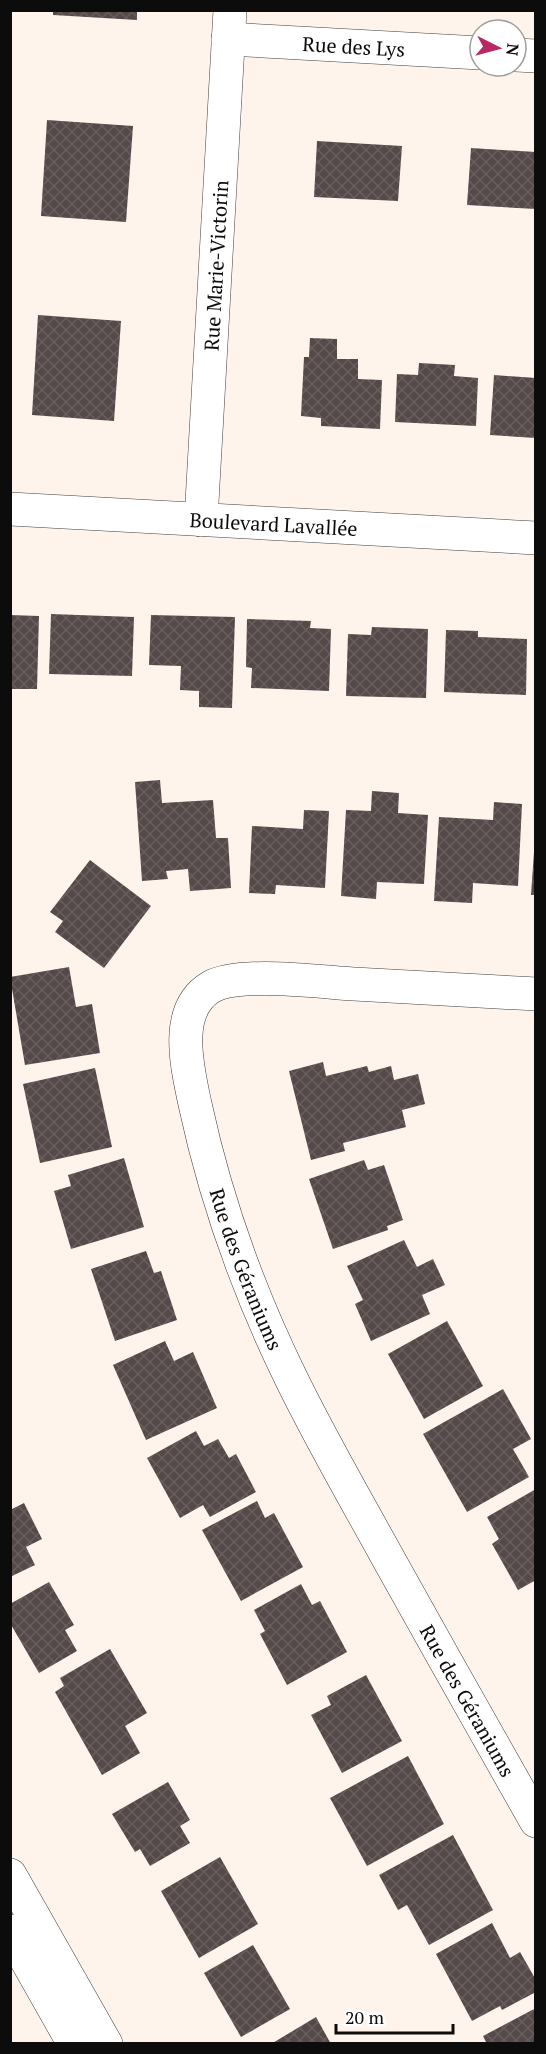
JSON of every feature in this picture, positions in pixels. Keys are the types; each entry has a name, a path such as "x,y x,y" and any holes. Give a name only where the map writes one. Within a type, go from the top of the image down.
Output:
{"street":[{"name":"Rue des Lys","path":"229,25 468,52"},
{"name":"Rue Marie-Victorin","path":"201,520 229,25"},
{"name":"Boulevard Lavallée","path":"10,508 536,538"},
{"name":"Rue des Géraniums","path":"536,994 279,980 233,981 210,988 196,1002 188,1023 185,1047 199,1121 214,1178 235,1243 281,1358 328,1451 536,1821"},
{"path":"10,1875 106,2043"},
{"path":"10,1931 74,2043"}],"building":[{"path":"53,10 137,10 137,20 53,15"},
{"path":"47,120 133,126 126,222 41,216"},
{"path":"317,141 402,146 398,201 314,197"},
{"path":"471,148 536,152 536,209 467,205"},
{"path":"38,315 121,321 114,421 32,415"},
{"path":"310,338 337,339 337,359 358,359 358,379 382,380 380,429 321,426 321,418 301,416 304,357 309,357"},
{"path":"419,363 455,365 454,376 478,378 476,426 395,422 397,374 418,375"},
{"path":"494,375 536,378 536,438 490,435"},
{"path":"51,614 134,617 132,676 49,674"},
{"path":"10,615 39,616 37,689 10,689"},
{"path":"151,615 235,617 232,708 199,707 199,691 180,690 181,666 149,665"},
{"path":"247,619 311,621 310,628 331,629 329,691 251,688 252,668 246,667"},
{"path":"372,627 428,629 426,698 346,696 348,634 371,635"},
{"path":"446,630 478,631 478,637 527,639 526,695 444,692"},
{"path":"160,780 162,803 213,800 216,838 228,838 231,888 190,891 188,869 166,871 168,879 142,881 135,782"},
{"path":"372,791 399,793 398,813 428,815 424,884 377,882 376,899 341,896 346,810 371,811"},
{"path":"494,802 522,804 518,886 473,883 472,903 434,901 439,817 493,820"},
{"path":"304,810 329,811 325,888 276,885 275,894 249,893 252,826 303,829"},
{"path":"534,852 536,852 536,895 531,895"},
{"path":"90,860 151,906 104,968 55,932 63,921 50,912"},
{"path":"69,967 76,1007 92,1004 100,1053 25,1065 10,977"},
{"path":"323,1062 326,1076 367,1066 369,1072 391,1066 394,1080 418,1074 425,1104 402,1110 406,1127 343,1143 345,1151 311,1160 289,1071"},
{"path":"95,1068 112,1147 40,1163 23,1084"},
{"path":"124,1158 144,1227 71,1249 54,1191 71,1186 68,1175"},
{"path":"364,1160 368,1170 384,1165 403,1220 387,1226 388,1230 333,1249 309,1179"},
{"path":"404,1240 417,1267 433,1259 445,1285 422,1295 430,1314 371,1341 355,1304 363,1300 347,1266"},
{"path":"146,1251 154,1273 161,1271 177,1320 115,1341 91,1269"},
{"path":"447,1321 483,1386 424,1419 388,1354"},
{"path":"165,1341 174,1361 193,1352 217,1408 146,1440 113,1365"},
{"path":"503,1389 531,1439 513,1449 529,1477 467,1512 423,1434"},
{"path":"196,1431 204,1446 218,1439 229,1458 236,1454 256,1492 210,1517 203,1505 180,1518 147,1458"},
{"path":"536,1489 536,1580 518,1590 492,1544 499,1539 487,1517"},
{"path":"257,1501 265,1518 274,1513 303,1567 241,1601 202,1530"},
{"path":"24,1503 42,1539 26,1547 35,1565 10,1577 10,1510"},
{"path":"49,1582 74,1625 65,1630 77,1651 39,1673 10,1623 10,1604"},
{"path":"301,1584 312,1605 320,1601 347,1652 287,1685 260,1634 265,1631 254,1610"},
{"path":"110,1649 147,1713 125,1726 140,1753 102,1775 55,1692 64,1686 60,1678"},
{"path":"366,1675 402,1741 342,1773 311,1715 331,1705 327,1696"},
{"path":"408,1756 444,1824 367,1866 330,1798"},
{"path":"168,1782 190,1820 180,1826 190,1843 150,1866 140,1849 135,1852 112,1814"},
{"path":"453,1835 493,1910 429,1945 407,1905 398,1910 379,1875"},
{"path":"220,1857 258,1924 199,1958 161,1891"},
{"path":"492,1923 510,1958 520,1952 536,1980 536,1992 502,2010 500,2006 472,2021 436,1954"},
{"path":"253,1945 290,2009 241,2037 204,1973"},
{"path":"536,2008 536,2044 487,2044 483,2036"},
{"path":"316,2017 331,2044 271,2044"}]}
